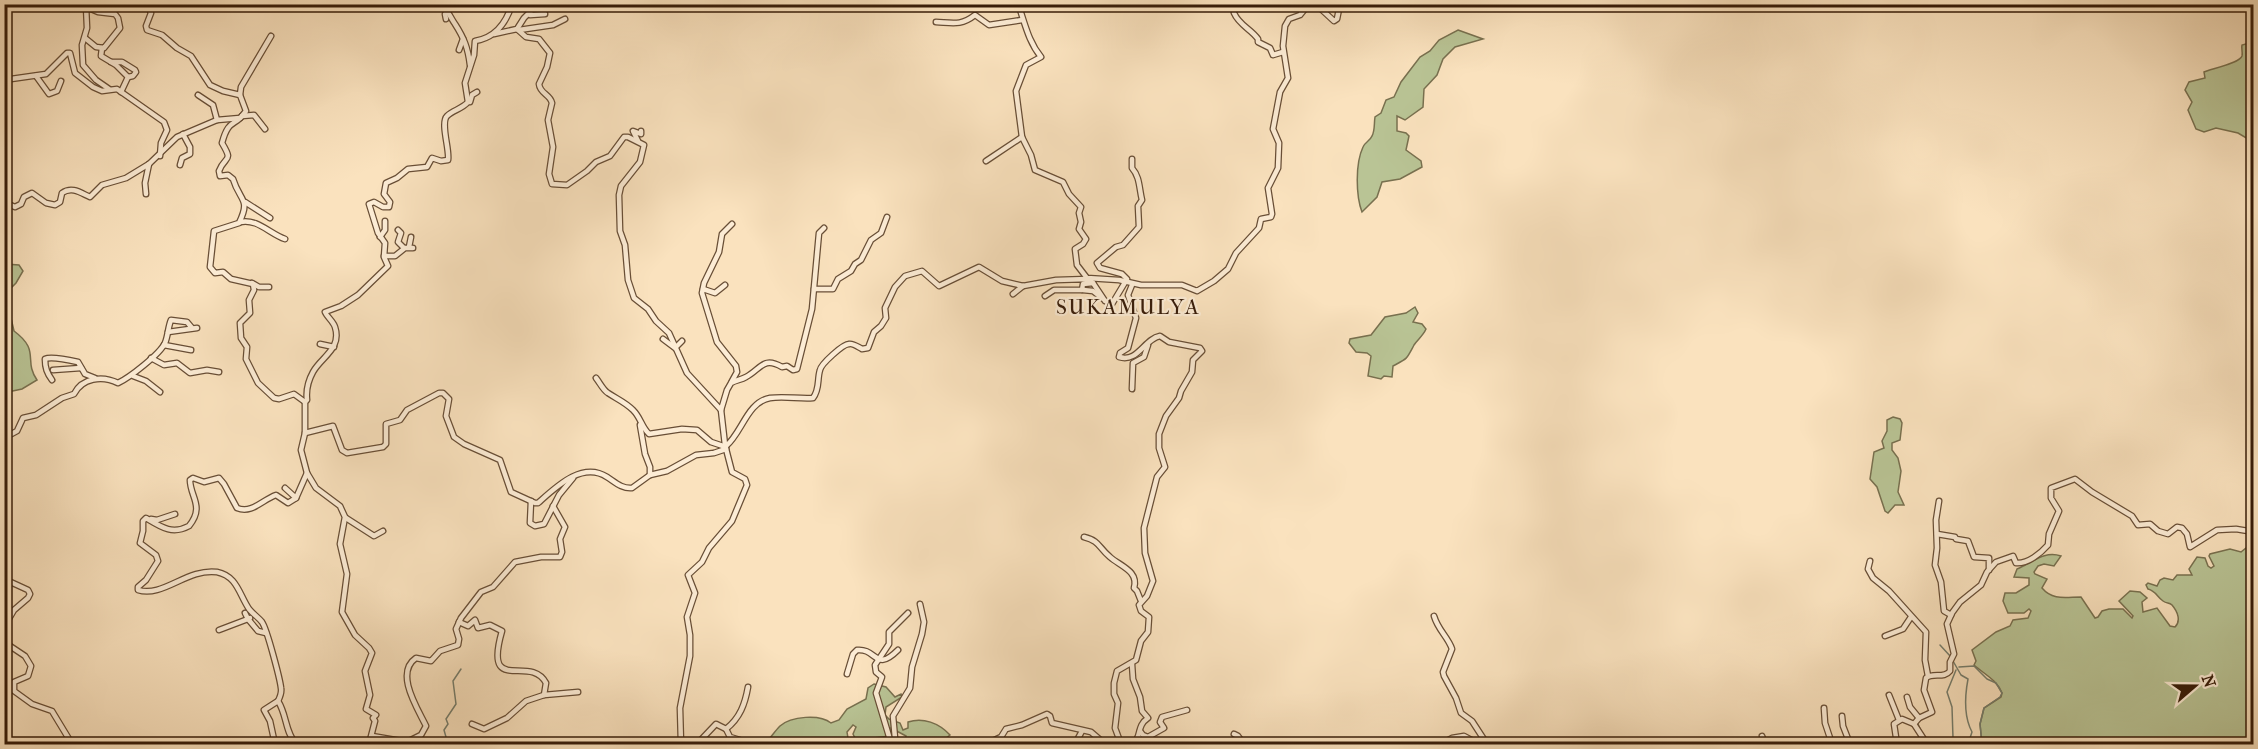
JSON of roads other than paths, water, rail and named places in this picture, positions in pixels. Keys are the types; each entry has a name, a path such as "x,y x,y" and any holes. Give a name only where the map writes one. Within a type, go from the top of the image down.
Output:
{"street":[{"path":"5,8 24,5 32,7 39,4"},
{"path":"73,4 77,7 86,6 98,12 114,14 118,18 120,28 107,45 102,48 92,45 85,38"},
{"path":"147,4 151,13 146,26 147,30 162,36 191,56 210,85 222,91 240,95"},
{"path":"441,4 448,9 464,37 471,67"},
{"path":"529,15 531,4"},
{"path":"518,29 538,4"},
{"path":"1018,4 1033,48 1041,57 1026,65 1016,91 1022,137 1035,170 1063,182 1069,194 1081,207 1079,230 1086,239 1074,250 1079,268 1104,300"},
{"path":"305,433 333,426 342,450 347,453 383,447 386,444 386,424 400,420 407,410 443,393 449,399 446,416 454,437 500,460 511,492 538,503 574,476 590,471 597,472 629,489 637,486 650,475 667,471 696,455 705,452 714,453 726,447 754,408 761,402 775,398 813,398 817,391 820,369 845,344 852,344 862,349 868,348 874,332 886,318 885,308 892,292 905,276 922,271 939,286 979,267 1002,281 1023,286 1056,280 1087,278 1114,279 1132,285 1182,285 1201,290 1228,269 1236,253 1259,228 1262,219 1272,216 1273,209 1268,186 1278,168 1280,143 1272,129 1280,92 1288,78 1283,52 1286,24 1290,18 1300,15 1310,4 1334,21 1337,19 1340,4"},
{"path":"466,105 468,100 465,83 471,67 474,41 483,40 502,27 512,5"},
{"path":"86,6 87,28 82,45 83,65 96,80 110,90"},
{"path":"446,20 444,15 448,9"},
{"path":"1234,13 1240,23 1254,33 1258,39 1257,42 1270,48 1273,55 1283,52"},
{"path":"529,15 545,14"},
{"path":"936,22 960,24 967,22 975,15 989,25 1022,20"},
{"path":"489,36 518,29 553,25 565,19"},
{"path":"518,29 526,37 539,39 550,53 547,67 538,84 540,90 549,96 552,103 548,120 553,147 549,174 552,184 567,185 588,171 596,162 610,156 624,137 638,141"},
{"path":"270,218 245,202 236,192 232,178 228,175 221,176 219,171 227,160 228,152 222,143 226,127 241,117 246,109 240,95 241,87 271,36"},
{"path":"459,50 464,37"},
{"path":"102,48 101,56 129,77"},
{"path":"4,80 48,73 69,53 75,72 97,90 117,89 165,122 167,130 161,143 160,156"},
{"path":"111,62 123,63 136,72 134,76 129,77 121,92"},
{"path":"36,76 49,94 57,91 61,81"},
{"path":"205,92 210,85"},
{"path":"383,531 374,536 346,518 340,506 316,488 307,473 301,450 305,433 305,402 311,376 334,347 335,328 325,312 343,305 363,291 368,283 387,267 384,256 385,243 380,237 369,204 374,202 383,207 389,207 390,202 384,192 387,182 397,178 408,169 425,168 432,158 447,161 449,154 445,119 469,104 473,94 477,92"},
{"path":"198,95 213,105 217,120"},
{"path":"4,200 10,206 18,206 24,196 32,193 46,203 55,205 60,202 62,193 67,190 79,191 90,197 105,183 126,178 149,164 160,156 172,140 217,120 254,115 265,129"},
{"path":"641,131 641,134 633,131 638,141 644,146 643,155 639,165 621,186 619,195 620,231 625,245 628,280 634,298 648,309 656,321 669,333 687,373 721,410"},
{"path":"180,165 182,158 190,154 190,147 183,134"},
{"path":"986,162 1022,137"},
{"path":"1045,296 1054,290 1093,291 1112,304 1126,282 1125,275 1104,270 1097,263 1116,247 1123,245 1139,227 1138,206 1142,199 1140,183 1132,168 1132,159"},
{"path":"146,194 145,183 149,164"},
{"path":"240,222 246,206 245,202"},
{"path":"814,289 833,289 838,279 851,271 861,259 871,240 881,232 886,217"},
{"path":"269,287 259,287 252,283 232,280 223,272 212,272 210,267 214,231 246,221 285,239"},
{"path":"380,237 385,230 385,221"},
{"path":"681,744 680,708 690,656 687,617 695,593 688,575 700,564 709,548 732,520 747,485 745,479 732,471 721,410 729,386 736,377 736,366 717,342 712,320 702,296 719,252 722,235 732,224"},
{"path":"729,386 767,362 775,363 780,367 787,366 793,370 797,369 805,345 814,289 818,236 824,228"},
{"path":"398,230 401,233 398,242 409,248"},
{"path":"384,256 395,256 409,248 411,237"},
{"path":"252,283 254,290 249,300 250,313 240,324 241,337 247,347 245,356 261,387 274,398 279,399 294,394 305,402"},
{"path":"1083,290 1083,284 1093,284"},
{"path":"703,289 715,293 725,285"},
{"path":"1121,744 1115,728 1118,702 1114,694 1114,683 1117,671 1132,664 1138,656 1140,641 1148,632 1149,617 1139,607 1141,601 1147,596 1153,581 1145,553 1144,528 1157,477 1165,467 1159,448 1159,434 1166,417 1192,372 1193,360 1202,351 1200,348 1169,342 1160,336 1153,338 1137,354 1124,358 1118,356 1128,348 1136,322 1128,295 1132,285"},
{"path":"1012,294 1023,286"},
{"path":"52,380 47,374 46,358 50,357 68,362 76,361 87,376 118,382 133,376 164,345 169,322 172,320 187,322 194,328 168,332"},
{"path":"663,339 676,348"},
{"path":"676,348 682,341"},
{"path":"1132,389 1133,363 1140,361 1146,355 1148,342"},
{"path":"320,344 334,347"},
{"path":"164,345 190,350"},
{"path":"151,358 164,365 177,363 190,373 207,370 219,372"},
{"path":"53,369 81,368"},
{"path":"133,376 146,381 160,392"},
{"path":"4,438 17,431 23,418 36,415 62,398 74,394 77,388 97,378"},
{"path":"596,378 607,393 622,400 639,417 650,475"},
{"path":"640,425 651,435 682,429 697,430 711,442 726,447"},
{"path":"148,519 162,528 173,531 189,526 195,516 196,506 195,495 189,484 193,478 204,482 219,478 237,508 243,510 253,509 265,499 276,495 288,503 296,498 307,473"},
{"path":"531,501 530,522 535,526 544,524 562,490 574,476"},
{"path":"1987,572 1997,561 2014,557 2016,563 2024,563 2046,547 2059,511 2052,501 2051,489 2074,478 2092,492 2132,516 2138,525 2150,524 2158,531 2168,534 2177,527 2182,528 2187,534 2190,548 2200,539 2217,530 2236,528 2253,531"},
{"path":"285,488 296,498"},
{"path":"1940,501 1935,521 1937,534 1935,568 1941,579 1944,610 1951,615"},
{"path":"372,736 407,742 421,735 426,726 411,695 408,681 411,663 416,658 431,661 441,651 458,645 456,629 459,622 481,592 493,587 515,562 534,557 560,557 562,552 560,539 565,527 553,506"},
{"path":"175,514 157,520 144,519 140,542 144,548 156,555 158,561 138,590 148,592 158,590 188,576 205,572 217,572 233,580 254,615 262,622 281,689 278,701 290,735 296,744"},
{"path":"346,518 340,544 347,574 345,598 341,609 355,635 372,653 365,671 370,695 366,709 376,714 373,718 375,721 369,744"},
{"path":"1928,676 1945,675 1950,671 1950,662 1954,654 1946,623 1959,602 1981,585 1989,568 1989,559 1974,557 1968,542 1937,534"},
{"path":"1084,537 1097,541 1107,555 1132,574 1136,584 1134,589 1141,601"},
{"path":"1870,561 1868,568 1873,578 1890,591 1926,632 1925,660 1928,676 1924,683 1924,690 1932,712 1916,722 1899,719"},
{"path":"4,579 30,593 4,627"},
{"path":"889,744 895,738 893,716 910,688 912,667 922,634 924,622 920,604"},
{"path":"245,613 258,631 266,633"},
{"path":"889,744 876,693 882,679 875,667 889,644 889,632 908,613"},
{"path":"219,630 254,615"},
{"path":"1434,616 1438,628 1447,638 1452,649 1443,672 1444,676 1461,713 1472,721 1485,741 1479,744 1464,736 1452,738 1441,744"},
{"path":"1885,636 1903,629 1911,617"},
{"path":"459,622 467,626 475,620 478,628 487,625 502,631 498,644 498,664 504,669 541,676 546,683 544,695"},
{"path":"4,642 24,655 31,666 28,676 14,682 14,691 32,704 52,711 72,744"},
{"path":"847,674 853,654 857,650 865,651 878,660 888,659 898,650"},
{"path":"1128,744 1133,744 1138,737 1141,723 1148,716 1142,709 1132,674 1132,664"},
{"path":"726,729 743,709 748,687"},
{"path":"472,724 484,729 507,718 526,701 544,695 578,692"},
{"path":"1889,695 1899,719"},
{"path":"1907,697 1925,741 1930,744"},
{"path":"275,744 270,721 264,710 278,701"},
{"path":"1824,708 1825,723 1832,744"},
{"path":"1139,728 1143,735 1150,738 1164,728 1161,722 1162,717 1187,710"},
{"path":"986,744 1001,737 1006,729 1047,714 1052,723 1092,733 1105,744"},
{"path":"1842,716 1850,744"},
{"path":"1897,744 1894,724 1899,719"},
{"path":"697,744 716,724 726,729 730,737 740,740"},
{"path":"1075,744 1082,731"},
{"path":"1234,734 1244,744"},
{"path":"1762,736 1765,744"},
{"path":"1138,737 1148,744"}],"waterway":[{"path":"1940,645 1951,657"},
{"path":"1953,661 1961,675 1968,679 1966,706 1972,732 1968,744"},
{"path":"1959,667 1974,666 1987,679 1996,683 2002,693 1984,708 1980,724 1982,744"},
{"path":"443,744 446,737 444,730 448,724 446,719 456,704 453,681 461,669"},
{"path":"1947,744 1953,738 1952,707 1947,692 1956,670"},
{"path":"1905,718 1918,724 1921,731"},
{"path":"1893,732 1892,724 1897,719"}],"district":[{"name":"SUKAMULYA","path":"1128,307"}]}
